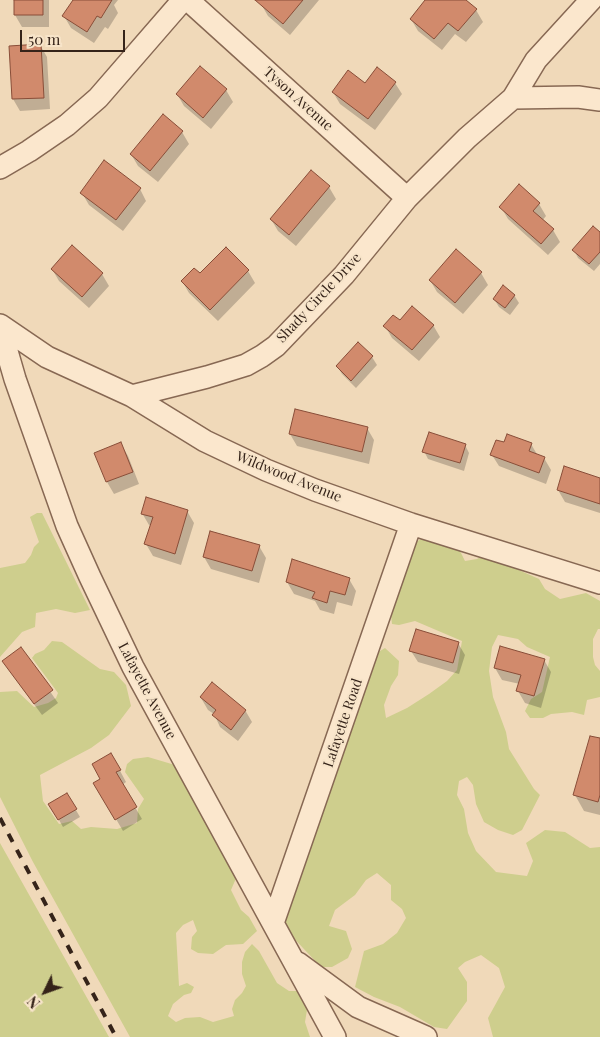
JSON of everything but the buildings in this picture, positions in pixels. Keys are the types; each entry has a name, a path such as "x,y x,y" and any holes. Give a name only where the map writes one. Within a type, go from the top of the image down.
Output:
{"street":[{"path":"0,168 67,125 98,98 183,0"},
{"name":"Tyson Avenue","path":"188,0 408,198"},
{"path":"513,98 536,60 591,0"},
{"path":"513,98 578,97 600,100"},
{"name":"Shady Circle Drive","path":"132,396 207,377 246,364 276,346 344,275 408,198 467,138 513,98"},
{"name":"Wildwood Avenue","path":"0,326 47,357 132,396 205,441 266,470 315,490 412,524 600,583"},
{"name":"Lafayette Avenue","path":"0,326 15,379 61,509 90,577 137,675 335,1037"},
{"name":"Lafayette Road","path":"273,923 412,524"},
{"path":"294,960 358,1007 426,1037"}],"green space":[{"path":"37,513 42,513 90,610 75,613 56,609 36,613 35,627 22,632 0,657 0,568 25,563 31,555 34,547 39,542 30,517"},
{"path":"423,538 459,549 465,561 477,559 484,555 539,579 545,589 560,599 586,593 600,601 600,629 598,629 593,639 593,657 595,665 600,671 600,697 587,700 584,715 572,712 551,714 543,718 530,718 525,711 531,699 542,692 550,657 527,647 518,639 498,635 492,647 489,671 493,697 506,732 509,749 534,789 540,795 522,830 513,835 498,830 484,822 476,804 473,785 467,777 459,781 457,795 464,809 468,833 476,851 496,872 527,876 533,861 526,843 545,830 565,832 590,848 600,847 600,1037 493,1037 488,1018 505,987 499,968 481,955 465,962 458,968 467,982 467,1001 447,1029 434,1027 400,1007 355,987 364,951 383,944 397,933 406,918 402,909 391,900 391,885 377,873 366,880 355,895 335,910 329,926 346,931 352,949 348,958 332,967 321,967 280,922 375,654 385,648 399,661 398,675 391,686 384,705 386,718 407,708 429,694 447,681 457,670 462,641 415,621 399,625 392,624 391,615 414,543"},
{"path":"52,641 62,642 100,669 114,672 126,685 131,706 109,735 91,748 40,775 43,801 59,824 72,821 81,829 91,827 117,829 137,823 138,809 144,799 125,772 127,764 133,759 148,757 175,765 237,876 231,890 241,910 249,917 257,931 243,944 226,945 213,954 198,953 191,949 192,937 197,931 193,920 183,925 176,933 179,986 187,983 194,987 191,993 184,995 173,1004 168,1016 176,1022 185,1018 200,1017 213,1022 234,1016 232,1009 235,1000 246,986 242,974 242,962 245,952 252,944 259,951 277,983 289,991 299,991 307,1010 305,1022 310,1037 130,1037 33,862 0,797 0,692 17,691 34,707 48,703 56,698 58,693 32,658 35,654 44,650"},
{"path":"0,843 109,1037 0,1037"}],"railway":[{"path":"0,818 116,1037"}]}
